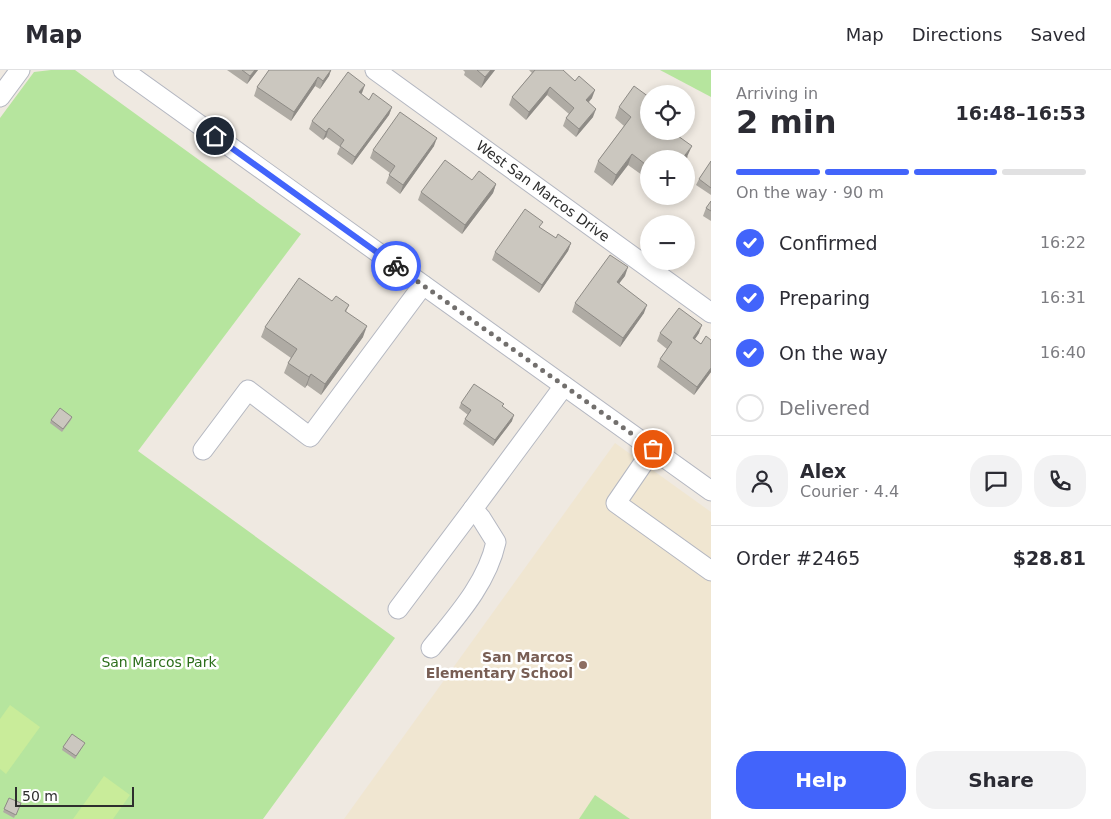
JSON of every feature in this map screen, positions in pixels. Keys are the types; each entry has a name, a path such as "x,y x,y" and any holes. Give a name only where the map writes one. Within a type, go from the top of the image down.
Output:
{"street":[{"path":"0,97 20,70"},
{"path":"123,70 711,491"},
{"name":"West San Marcos Drive","path":"375,70 711,313"},
{"path":"203,450 248,390 310,437 423,285"},
{"path":"398,609 564,386"},
{"path":"653,449 616,503 711,571"},
{"path":"431,648 467,604 492,559 496,542 473,508"}],"shaded area":[{"name":"San Marcos Elementary School","path":"615,443 711,512 711,819 344,819"}],"green space":[{"name":"San Marcos Park","path":"75,70 301,234 138,451 395,638 263,819 0,819 0,118 34,72"},
{"path":"660,70 711,70 711,97 695,89 695,85 688,85"},
{"path":"10,705 40,727 6,774 0,769 0,719"},
{"path":"104,776 130,795 113,819 73,819"},
{"path":"595,795 630,819 579,819"}],"building":[{"path":"242,70 255,70 250,76"},
{"path":"269,70 331,70 323,81 318,77 294,112 257,87"},
{"path":"477,70 491,70 485,77"},
{"path":"535,70 563,70 575,81 579,76 595,90 586,100 596,109 579,129 566,118 574,108 550,87 529,112 512,97"},
{"path":"348,72 365,85 359,92 369,100 373,93 392,107 355,157 340,146 344,140 329,128 326,132 312,121"},
{"path":"634,86 640,90 640,140 684,140 692,146 689,150 640,150 640,160 632,154 616,175 598,161 631,117 619,107"},
{"path":"400,112 437,138 403,185 389,175 395,166 373,150"},
{"path":"445,160 472,180 479,171 496,184 465,225 421,192"},
{"path":"711,161 711,188 699,179"},
{"path":"711,201 711,211 706,208"},
{"path":"525,209 543,222 539,227 556,238 558,234 571,243 542,285 495,252"},
{"path":"610,255 628,267 617,282 647,305 623,338 575,303"},
{"path":"299,278 332,301 336,296 349,305 345,311 367,326 325,384 311,374 309,377 288,363 297,349 265,327"},
{"path":"679,308 702,325 693,338 701,344 706,336 711,340 711,368 697,387 660,359 672,342 660,333"},
{"path":"474,384 504,404 502,406 514,415 495,440 465,419 471,410 461,403"},
{"path":"60,408 72,417 63,429 51,420"},
{"path":"72,734 85,743 76,756 63,747"},
{"path":"9,798 21,803 16,815 4,809"}],"way so far":[{"path":"396,266 653,449"}],"place":[{"name":"San Marcos Elementary School","path":"583,665"}],"route":[{"path":"215,136 396,266"}]}
